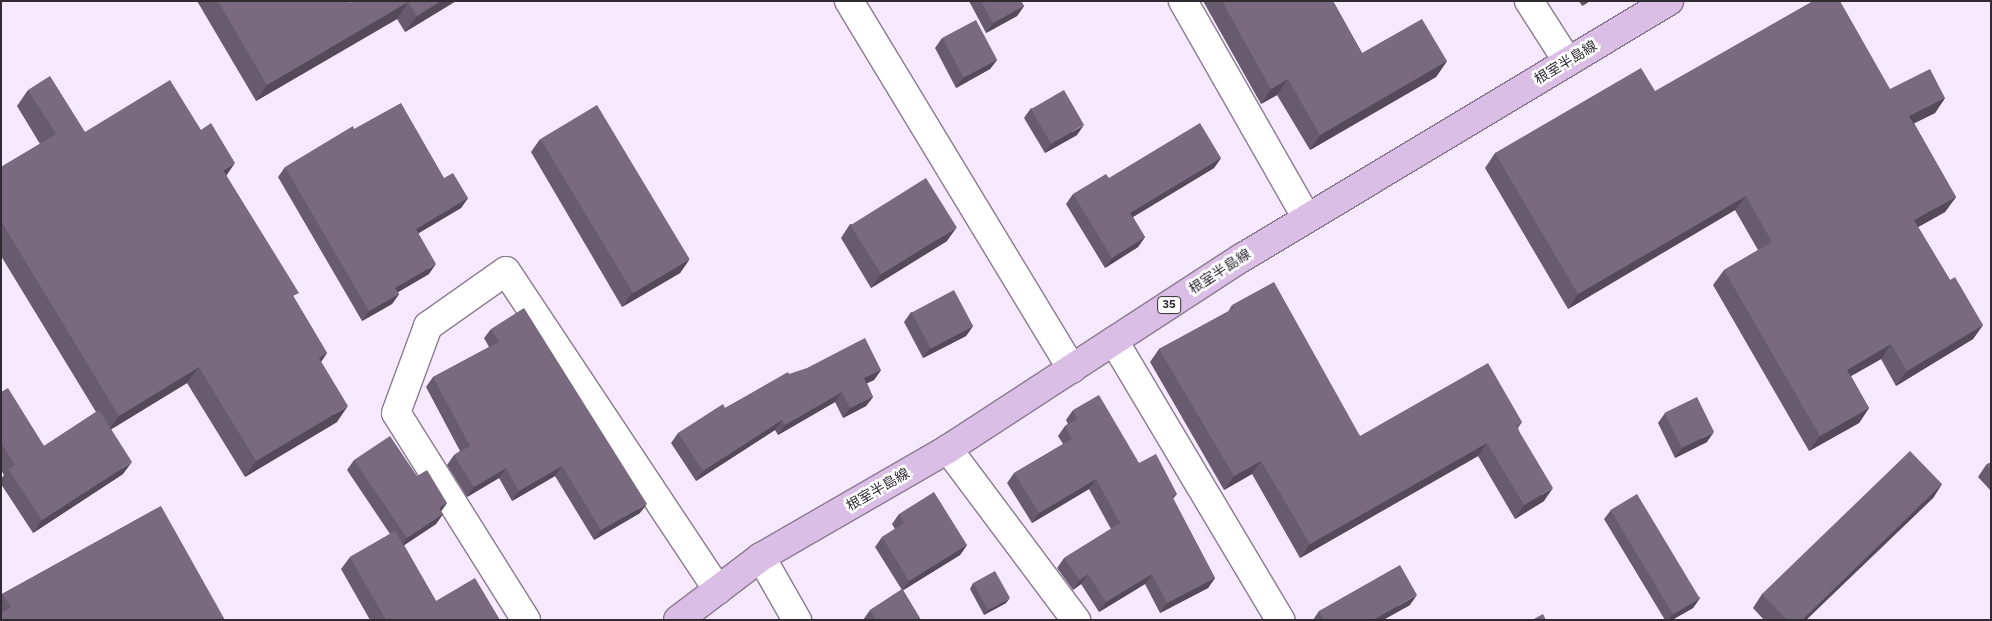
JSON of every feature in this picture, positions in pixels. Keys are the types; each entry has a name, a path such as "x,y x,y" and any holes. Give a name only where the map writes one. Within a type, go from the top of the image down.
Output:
{"main road":[{"name":"根室半島線","path":"678,620 761,557 948,449 1307,218 1669,1"}],"street":[{"path":"849,1 1072,368"},
{"path":"1183,1 1307,218"},
{"path":"1529,1 1568,62"},
{"path":"526,620 396,413 428,326 506,271 718,590"},
{"path":"1114,341 1280,620"},
{"path":"948,449 1076,620"},
{"path":"761,557 797,620"}],"building":[{"path":"218,1 349,1 350,3 352,1 441,1 417,16 408,2 267,85"},
{"path":"981,1 1021,1 1024,6 993,23"},
{"path":"1222,1 1333,1 1362,53 1422,19 1447,61 1320,135 1288,79 1271,89"},
{"path":"1813,1 1840,1 1890,89 1930,69 1945,98 1909,116 1956,197 1914,220 1950,280 1955,277 1983,325 1907,371 1891,344 1847,370 1869,408 1820,436 1724,270 1772,242 1746,196 1578,294 1495,153 1641,68 1655,91"},
{"path":"976,20 997,60 964,78 942,38"},
{"path":"50,76 85,132 170,80 201,130 211,123 235,163 223,170 299,293 293,296 327,353 319,358 348,406 256,461 199,367 119,416 1,221 1,167 56,134 28,90"},
{"path":"1064,90 1084,125 1051,144 1031,109"},
{"path":"401,103 444,178 453,173 468,198 416,229 436,264 395,288 399,294 369,311 285,167 353,126 354,129"},
{"path":"597,105 690,259 633,293 540,139"},
{"path":"1200,123 1221,158 1130,213 1145,237 1112,258 1073,194 1106,174 1109,178"},
{"path":"926,178 957,227 881,274 851,225"},
{"path":"1274,282 1360,436 1488,363 1522,422 1516,426 1553,488 1524,505 1487,443 1310,544 1261,461 1234,476 1159,349 1234,308 1232,305"},
{"path":"954,290 973,326 931,349 912,313"},
{"path":"524,308 647,504 601,530 562,466 519,491 506,468 474,487 454,455 470,446 433,377 499,342 491,329"},
{"path":"865,338 881,370 864,378 873,397 850,408 842,392 785,425 782,420 703,471 678,433 723,404 725,408 788,372 789,374 807,368"},
{"path":"8,388 44,446 99,410 132,462 42,520 8,469 15,465 1,443 1,392"},
{"path":"1099,395 1139,463 1156,454 1177,494 1172,496 1215,578 1167,603 1152,574 1106,602 1088,574 1080,580 1064,558 1120,523 1096,479 1039,513 1014,473 1072,439 1065,426 1077,419 1073,410"},
{"path":"1697,397 1714,432 1682,448 1665,413"},
{"path":"390,436 417,476 427,470 447,503 439,508 443,514 407,538 354,460"},
{"path":"1910,451 1942,484 1802,620 1787,620 1762,594"},
{"path":"1991,462 1991,470 1986,465"},
{"path":"934,492 967,545 909,581 882,537 904,523 899,514"},
{"path":"1637,494 1700,599 1673,615 1610,510"},
{"path":"161,506 225,620 1,620 1,613 11,607 2,594"},
{"path":"395,531 436,601 475,578 500,620 386,620 350,557"},
{"path":"1400,565 1417,595 1373,620 1324,620 1319,611"},
{"path":"995,571 1010,598 988,610 973,583"},
{"path":"902,589 921,620 876,620 870,610"},
{"path":"1543,614 1546,620 1532,620"}]}
